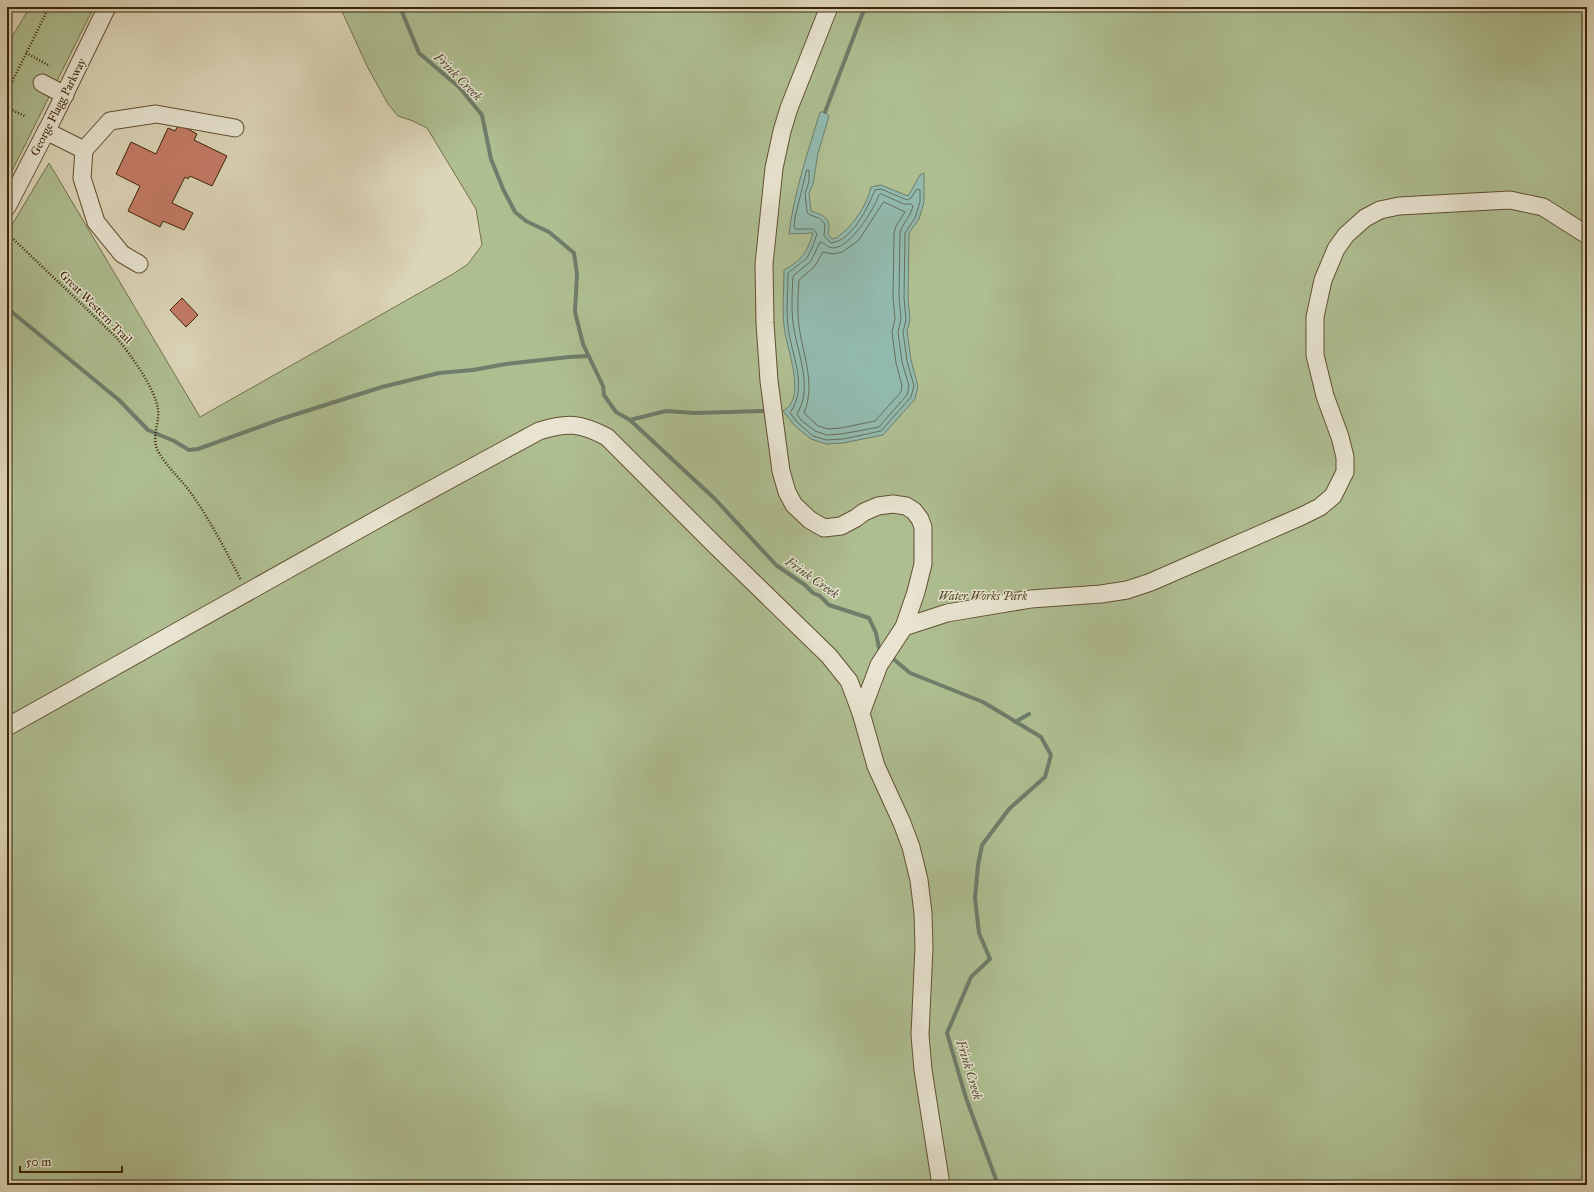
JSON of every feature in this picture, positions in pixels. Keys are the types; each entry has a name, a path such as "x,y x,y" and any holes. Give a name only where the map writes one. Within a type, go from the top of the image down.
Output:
{"street":[{"name":"George Flagg Parkway","path":"7,207 65,95 107,7"},
{"path":"829,7 789,108 774,168 764,264 765,323 769,381 781,471 787,492 794,505 810,520 824,528 841,526 864,512 878,506 893,504 906,506 914,511 920,519 923,527 923,564 916,592 904,627 879,665 860,713"},
{"path":"42,83 65,95"},
{"path":"138,264 122,254 96,222 82,178 84,150 110,121 156,114 235,128"},
{"path":"46,131 84,150"},
{"path":"904,627 954,612 1031,599 1101,594 1127,590 1152,582 1302,516 1320,507 1333,496 1345,472 1345,457 1338,431 1325,396 1315,355 1315,317 1323,280 1336,249 1346,235 1365,218 1380,210 1399,206 1510,200 1543,207 1587,235"},
{"path":"7,727 392,511 539,431 556,426 573,424 590,428 607,437 829,656 849,681 876,766 904,829 919,880 923,913 924,947 920,1035 923,1070 941,1185"}],"path":[{"path":"7,92 49,7"},
{"path":"26,53 50,66"},
{"path":"7,108 25,116"},
{"name":"Great Western Trail","path":"7,233 117,338 131,356 154,394 158,408 158,422 154,438 159,453 186,485 199,505 248,593"}],"green space":[{"path":"30,7 94,7 7,181 7,45"},
{"name":"Water Works Park","path":"340,7 1587,7 1587,1185 7,1185 7,233 49,163 200,417 453,274 468,264 482,245 476,209 427,128 398,116 388,104 368,68"}],"water":[{"path":"820,112 825,112 829,116 818,153 813,184 809,193 811,211 826,218 829,225 828,234 832,239 837,238 856,218 863,208 871,187 881,185 908,196 920,175 924,173 924,202 919,219 909,233 908,298 910,320 907,331 911,360 918,386 915,399 883,435 843,443 826,444 811,439 795,426 783,411 790,405 794,395 795,384 794,372 784,326 784,270 800,259 806,251 813,233 789,234 798,187"}],"building":[{"path":"179,124 197,134 194,140 227,156 212,186 190,176 188,179 185,177 172,203 193,213 184,230 163,221 160,227 128,211 140,186 116,174 131,142 156,154 168,128 175,131"},
{"path":"182,298 198,315 186,327 170,310"}],"waterway":[{"name":"Frink Creek","path":"400,7 419,53 459,87 482,115 491,159 503,189 515,212 526,221 549,232 574,253 577,274 575,312 583,344 603,386 604,395 616,412 630,420 715,499 776,565 805,585 813,593 820,596 829,605 869,618 876,633 879,648 883,651"},
{"path":"825,112 865,7"},
{"path":"7,308 119,400 148,430 174,441 189,450 198,449 281,419 382,387 439,373 473,370 506,364 589,356"},
{"path":"630,420 666,411 695,413 763,411"},
{"name":"Frink Creek","path":"890,656 910,673 983,702 1041,737 1051,755 1045,777 1009,809 982,845 978,865 975,898 979,933 990,959 971,977 947,1033 966,1098 998,1185"},
{"path":"1015,722 1029,714"}]}
